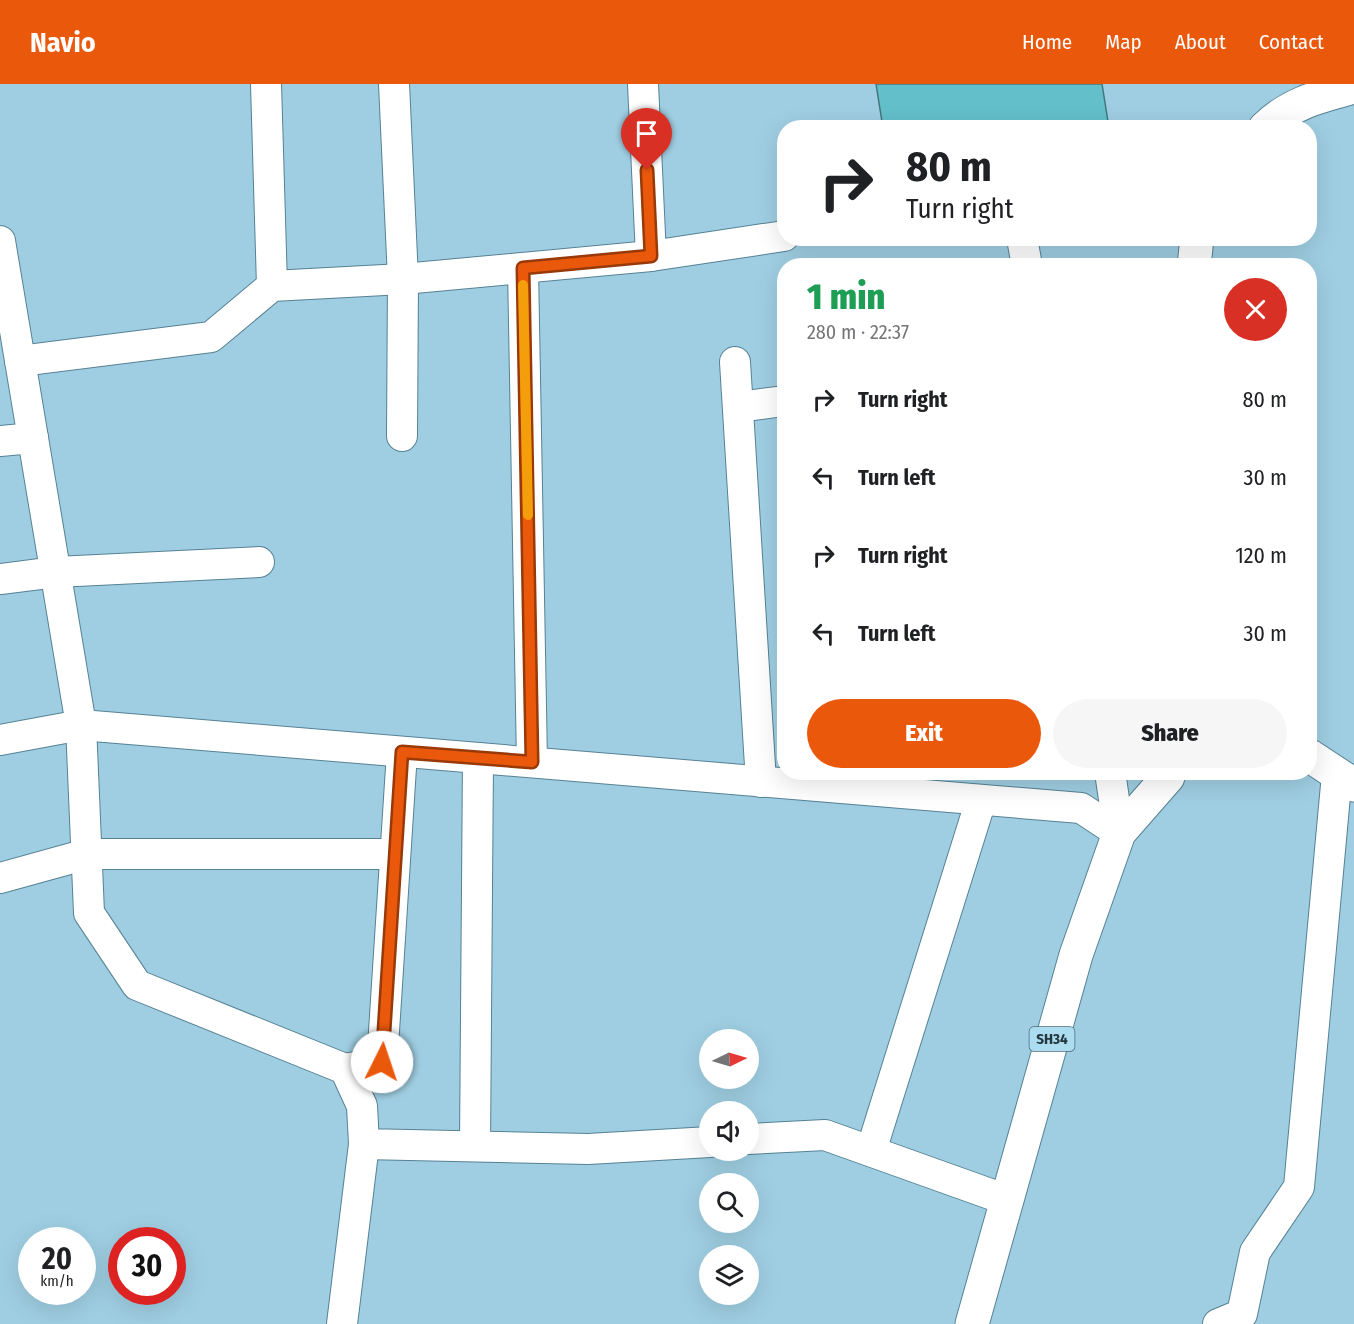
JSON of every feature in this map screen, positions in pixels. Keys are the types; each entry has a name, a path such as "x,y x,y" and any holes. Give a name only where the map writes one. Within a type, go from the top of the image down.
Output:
{"main road":[{"path":"1273,120 1279,114 1302,102 1354,87"},
{"path":"1317,760 1346,779"},
{"name":"SH34","path":"972,1324 1076,955 1119,832 1165,780"}],"street":[{"path":"266,84 272,286"},
{"path":"394,84 403,279 402,436"},
{"path":"643,84 651,256"},
{"path":"20,362 211,337 272,286 403,279 651,256 777,237"},
{"path":"0,241 6,310 20,362 81,725 90,913 137,985 345,1069 382,1062 402,752"},
{"path":"523,268 532,762"},
{"path":"735,362 761,782"},
{"path":"738,407 777,402"},
{"path":"0,441 33,438"},
{"path":"0,579 56,572 259,562"},
{"path":"0,740 81,725 532,762 1082,808 1119,832"},
{"path":"475,1146 478,758"},
{"path":"1218,1324 1242,1314 1255,1252 1299,1187 1346,779"},
{"path":"1111,780 1119,832"},
{"path":"871,1151 981,800"},
{"path":"0,878 87,854 395,854"},
{"path":"342,1324 364,1144 362,1106 345,1069"},
{"path":"759,1138 825,1135 1007,1200"},
{"path":"364,1144 588,1149 699,1143"}],"building":[{"path":"876,84 1102,84 1108,120 882,120"}],"slow traffic":[{"path":"523,285 528,515"}],"route":[{"path":"382,1062 402,752 532,762 523,268 651,256 647,170"}]}
